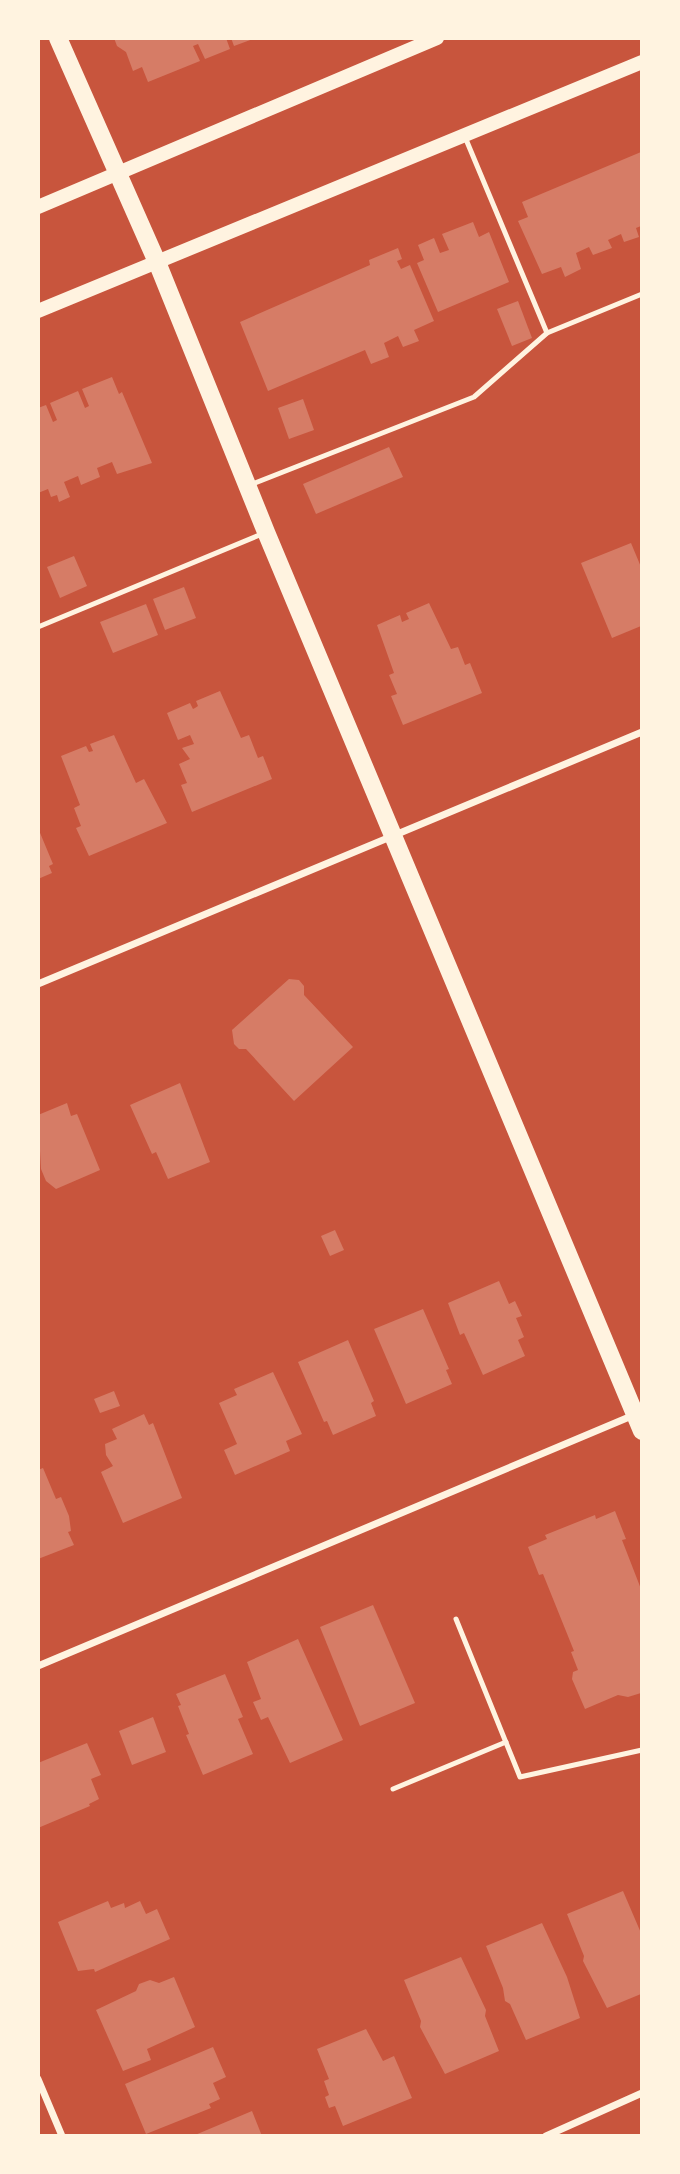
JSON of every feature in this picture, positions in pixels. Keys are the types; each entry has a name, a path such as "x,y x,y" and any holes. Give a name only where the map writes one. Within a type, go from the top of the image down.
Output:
{"main road":[{"path":"58,38 157,262 266,532 639,1419"},
{"path":"38,206 438,38"},
{"path":"38,311 642,62"}],"street":[{"path":"38,984 642,732"},
{"path":"38,1666 639,1419"},
{"path":"38,2079 62,2136"},
{"path":"546,2136 642,2094"}],"lane":[{"path":"464,135 547,333"},
{"path":"247,486 474,397 547,333 642,294"},
{"path":"38,627 266,532"},
{"path":"456,1619 520,1777 642,1750"},
{"path":"393,1789 506,1742"}],"building":[{"path":"114,38 226,38 230,49 205,59 198,44 193,46 200,61 148,82 142,67 133,71 126,52 117,46"},
{"path":"231,38 253,38 253,39 234,46"},
{"path":"641,152 641,226 636,228 639,237 624,242 621,234 608,240 612,248 593,255 589,247 576,253 581,269 565,277 561,267 542,274 518,221 528,217 522,202"},
{"path":"473,222 479,237 489,232 509,282 438,312 417,263 424,260 418,245 434,238 440,253 449,250 442,234"},
{"path":"398,248 402,259 397,261 401,269 410,265 434,321 414,330 419,341 403,347 398,336 384,343 389,357 371,364 365,350 268,391 240,322 370,265 369,260"},
{"path":"518,301 532,338 512,346 497,309"},
{"path":"112,377 119,394 122,392 152,463 117,474 112,462 97,468 100,477 81,485 78,476 64,482 70,497 59,502 57,495 51,497 48,489 38,493 38,408 46,405 53,422 57,420 50,403 78,391 85,408 89,406 82,389"},
{"path":"303,399 314,430 289,439 278,408"},
{"path":"389,447 403,477 316,514 303,484"},
{"path":"631,543 641,567 641,626 612,638 581,563"},
{"path":"74,556 87,586 60,598 47,567"},
{"path":"184,587 196,618 165,630 153,599"},
{"path":"429,603 451,649 458,647 465,665 470,663 482,693 403,725 391,696 397,694 389,675 394,673 377,625 400,615 402,622 409,619 406,613"},
{"path":"146,604 158,635 113,653 100,622"},
{"path":"220,691 241,738 249,735 258,758 263,756 272,779 192,812 181,785 187,783 179,764 190,759 182,748 194,744 190,735 178,740 167,713 190,703 193,709 198,706 196,701"},
{"path":"114,735 136,783 144,779 167,823 89,856 76,828 81,826 74,808 80,805 61,756 86,746 89,752 93,751 90,744"},
{"path":"38,828 53,864 49,866 52,873 38,879"},
{"path":"289,979 299,980 304,986 304,995 353,1047 294,1101 246,1049 239,1049 234,1044 232,1030"},
{"path":"180,1083 210,1162 168,1179 156,1152 152,1154 130,1105"},
{"path":"67,1103 71,1116 77,1114 100,1170 56,1189 46,1181 41,1169 38,1115"},
{"path":"335,1230 344,1250 330,1256 321,1236"},
{"path":"499,1281 509,1304 515,1301 522,1316 516,1318 524,1337 518,1340 525,1356 483,1375 464,1333 460,1335 448,1303"},
{"path":"423,1309 449,1369 446,1370 452,1384 406,1404 374,1329"},
{"path":"348,1340 374,1401 371,1403 376,1416 333,1435 327,1421 324,1422 298,1362"},
{"path":"273,1372 302,1434 286,1441 290,1451 235,1475 224,1450 237,1444 219,1403 237,1395 234,1389"},
{"path":"114,1391 120,1406 100,1413 94,1399"},
{"path":"144,1414 149,1425 153,1423 182,1498 123,1523 101,1472 113,1466 106,1455 105,1444 117,1439 112,1429"},
{"path":"43,1468 56,1499 61,1497 69,1516 71,1531 68,1532 74,1545 38,1559 38,1470"},
{"path":"615,1511 626,1539 622,1540 641,1589 641,1693 628,1697 618,1695 585,1709 572,1679 573,1672 578,1670 571,1652 574,1651 543,1574 539,1575 528,1547 547,1539 545,1535 595,1515 596,1519"},
{"path":"373,1605 415,1703 360,1726 320,1627"},
{"path":"298,1639 343,1740 290,1763 268,1717 261,1720 253,1702 261,1699 247,1662"},
{"path":"225,1674 243,1717 238,1719 253,1754 203,1775 186,1735 189,1734 176,1694"},
{"path":"153,1717 166,1752 132,1765 119,1731"},
{"path":"87,1743 101,1775 91,1779 99,1799 89,1804 90,1806 38,1828 38,1763"},
{"path":"623,1891 641,1933 641,1994 607,2008 583,1961 584,1956 567,1914"},
{"path":"108,1901 111,1908 124,1903 125,1908 140,1901 146,1914 157,1909 170,1939 95,1972 94,1969 78,1971 58,1922"},
{"path":"542,1923 567,1977 580,2018 526,2040 510,2004 505,2001 503,1988 486,1946"},
{"path":"461,1957 486,2010 485,2016 499,2051 445,2074 420,2027 421,2021 404,1980"},
{"path":"174,1977 195,2027 147,2049 151,2060 123,2071 96,2010 136,1991 139,1984 150,1980 159,1983"},
{"path":"366,2029 383,2061 394,2056 412,2098 343,2126 335,2106 329,2108 325,2097 329,2095 324,2081 329,2079 317,2049"},
{"path":"213,2047 226,2077 213,2083 220,2099 209,2104 211,2108 146,2134 125,2084"},
{"path":"252,2111 262,2136 195,2136 195,2135"}]}
